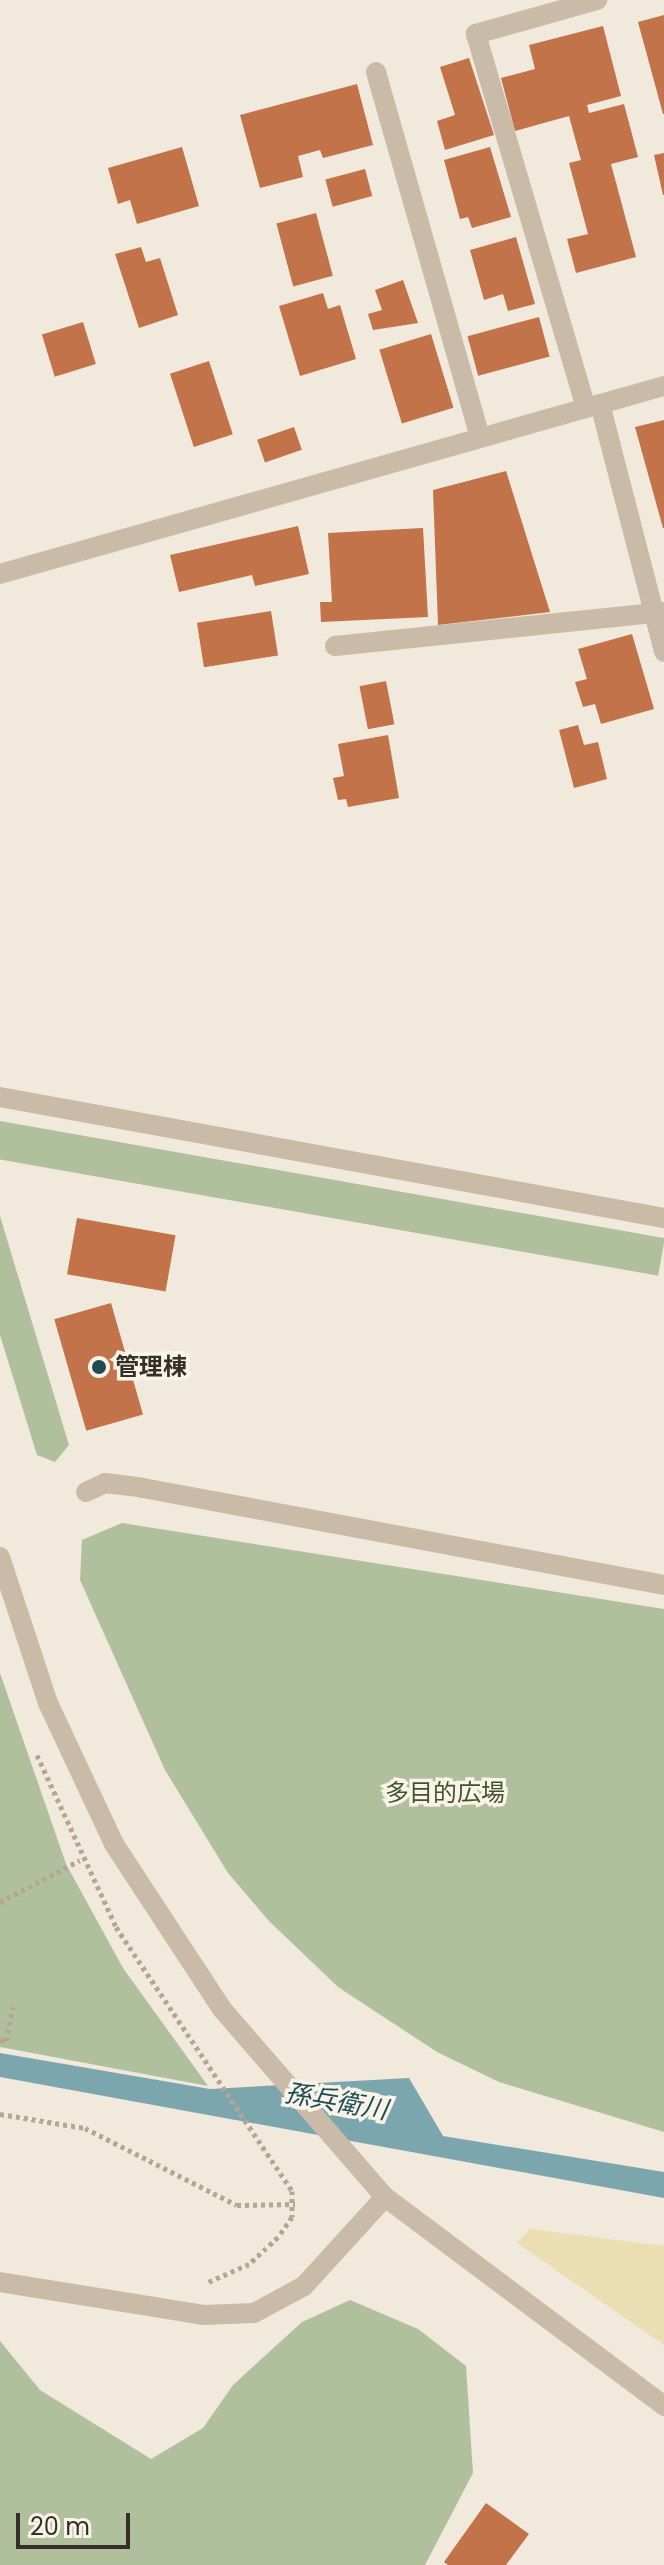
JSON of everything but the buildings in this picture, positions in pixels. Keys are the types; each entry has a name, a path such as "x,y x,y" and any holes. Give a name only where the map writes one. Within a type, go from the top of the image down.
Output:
{"street":[{"path":"597,0 476,34 659,612 664,652"},
{"path":"376,72 480,438"},
{"path":"0,574 664,386"},
{"path":"335,646 659,612"},
{"path":"0,1097 664,1218"},
{"path":"86,1492 105,1483 143,1488 664,1585"},
{"path":"0,1557 48,1703 121,1856 222,2009 385,2197 664,2406"},
{"path":"0,2282 203,2315 254,2313 304,2286 385,2197"}],"path":[{"path":"0,1902 80,1860"},
{"path":"0,2040 6,2041 13,2007"},
{"path":"209,2068 287,2178 295,2204"},
{"path":"0,2114 85,2128 237,2205 295,2204"},
{"path":"204,2284 262,2254 295,2204"}],"green space":[{"path":"0,1121 664,1238 658,1276 0,1160"},
{"path":"0,1216 69,1445 55,1462 37,1455 0,1335"},
{"name":"多目的広場","path":"122,1523 664,1609 664,2132 499,2082 437,2052 338,1987 269,1921 228,1873 165,1770 80,1580 82,1540"},
{"path":"0,1673 66,1864 123,1968 208,2086 0,2047"},
{"path":"350,2300 418,2329 466,2366 473,2473 425,2565 0,2565 0,2341 40,2390 151,2459 203,2428 233,2385 302,2322"}],"sand":[{"path":"530,2229 664,2246 664,2345 517,2243"}],"water":[{"name":"孫兵衛川","path":"0,2053 210,2089 409,2078 443,2136 664,2172 664,2198 0,2077"}],"place":[{"name":"管理棟","path":"99,1367"}]}
